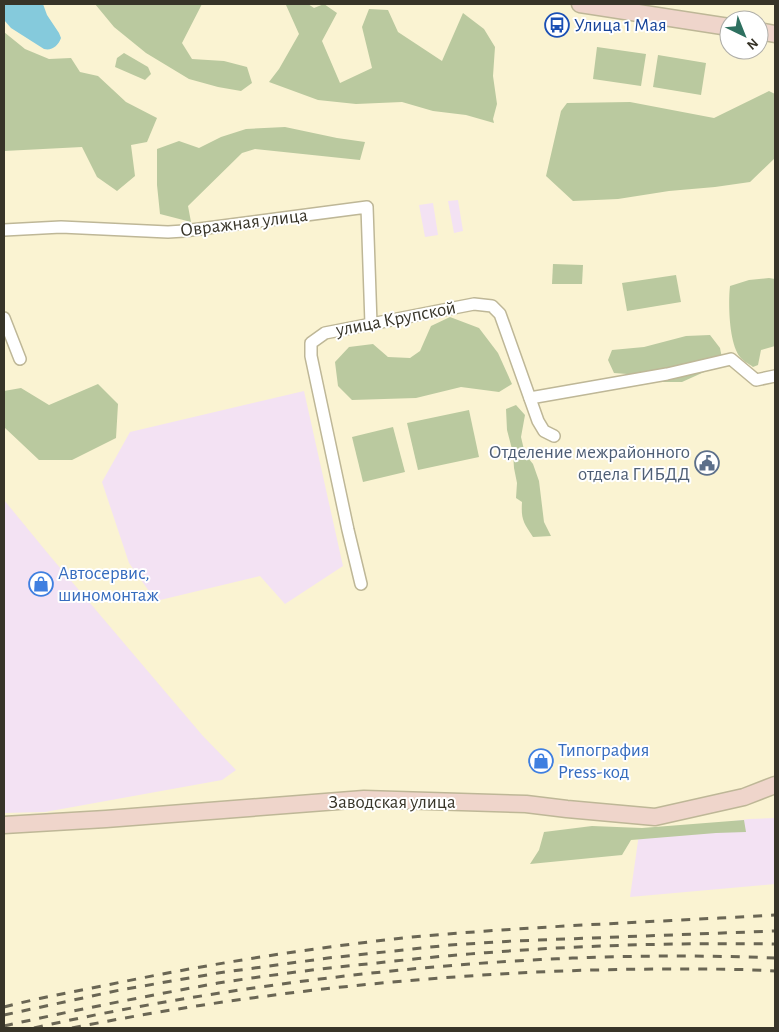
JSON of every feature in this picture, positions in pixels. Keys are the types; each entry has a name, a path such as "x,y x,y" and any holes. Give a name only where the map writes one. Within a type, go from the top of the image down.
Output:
{"main road":[{"path":"580,4 719,25"},
{"name":"Заводская улица","path":"4,825 364,798 526,804 655,817 744,797 775,785"}],"street":[{"name":"Овражная улица","path":"4,230 61,227 168,232 184,231 367,207 371,324"},
{"name":"улица Крупской","path":"361,584 311,356 312,343 325,333 474,304 492,306 500,314 538,421 544,432 554,436"},
{"path":"4,318 20,359"},
{"path":"530,398 667,374 731,359 756,380 775,376"}],"shaded area":[{"path":"458,200 463,231 454,233 448,201"},
{"path":"433,203 438,235 425,237 419,205"},
{"path":"304,391 343,566 285,604 260,576 156,601 129,563 102,482 130,432"},
{"path":"4,500 202,735 236,770 222,780 45,812 4,813"},
{"path":"775,818 775,884 630,897 639,834 749,819"}],"green space":[{"path":"95,4 202,4 182,43 192,59 224,61 247,67 252,83 241,91 189,79 146,53 114,27"},
{"path":"308,4 314,8 324,4 337,13 322,41 340,83 372,68 362,27 369,9 388,10 398,32 442,61 463,13 484,29 495,47 493,76 497,104 493,119 494,123 466,115 433,111 402,102 356,104 318,100 269,82 279,69 299,34 286,5"},
{"path":"4,32 25,49 49,59 71,58 80,72 98,76 126,102 157,118 147,142 131,145 135,176 117,191 97,177 82,147 4,151"},
{"path":"597,47 646,54 641,86 593,79"},
{"path":"124,53 148,67 151,74 145,80 115,67 117,58"},
{"path":"658,55 706,63 701,95 653,87"},
{"path":"769,91 775,94 775,158 750,182 618,199 573,201 546,176 561,111 567,103 630,102 714,118"},
{"path":"285,127 365,142 360,160 255,149 242,153 188,206 191,222 160,214 157,185 157,149 179,141 199,148 221,137 246,129"},
{"path":"553,264 583,265 582,284 552,284"},
{"path":"676,275 681,302 627,311 622,283"},
{"path":"775,279 775,346 761,350 758,365 753,367 744,361 736,351 731,333 729,313 730,286 749,280"},
{"path":"450,317 479,328 498,353 512,384 499,392 461,387 416,398 352,400 338,386 335,362 349,347 373,344 388,357 410,358 420,351 431,326"},
{"path":"710,335 720,348 722,358 713,368 682,382 655,382 627,374 614,373 608,360 612,350 644,347 686,336"},
{"path":"98,384 118,404 116,438 72,460 39,460 4,427 4,391 21,388 49,405"},
{"path":"516,405 525,415 521,437 525,454 533,464 539,481 544,522 551,536 533,537 523,520 522,502 516,498 517,483 513,453 507,430 506,409"},
{"path":"469,410 479,457 418,470 407,423"},
{"path":"393,427 405,472 363,482 352,437"},
{"path":"744,820 746,832 631,840 622,855 530,864 539,850 544,832 592,826 642,828"}],"water":[{"path":"4,4 43,4 47,15 61,38 58,43 52,49 44,49 11,28 4,20"}],"railway":[{"path":"4,1007 183,970 297,951 374,941 594,924 775,915"},
{"path":"4,1015 120,990 218,973 328,958 450,945 513,941 775,931"},
{"path":"4,1026 218,983 357,965 476,953 576,947 675,944 775,944"},
{"path":"34,1028 118,1010 203,996 388,971 452,965 581,958 646,956 775,958"},
{"path":"72,1028 220,1002 369,984 521,973 599,970 714,969 775,971"}],"place":[{"name":"Улица 1 Мая","path":"557,25"},
{"name":"Отделение межрайонного отдела ГИБДД","path":"707,463"},
{"name":"Автосервис, шиномонтаж","path":"41,584"},
{"name":"Типография Press-код","path":"541,761"}]}
